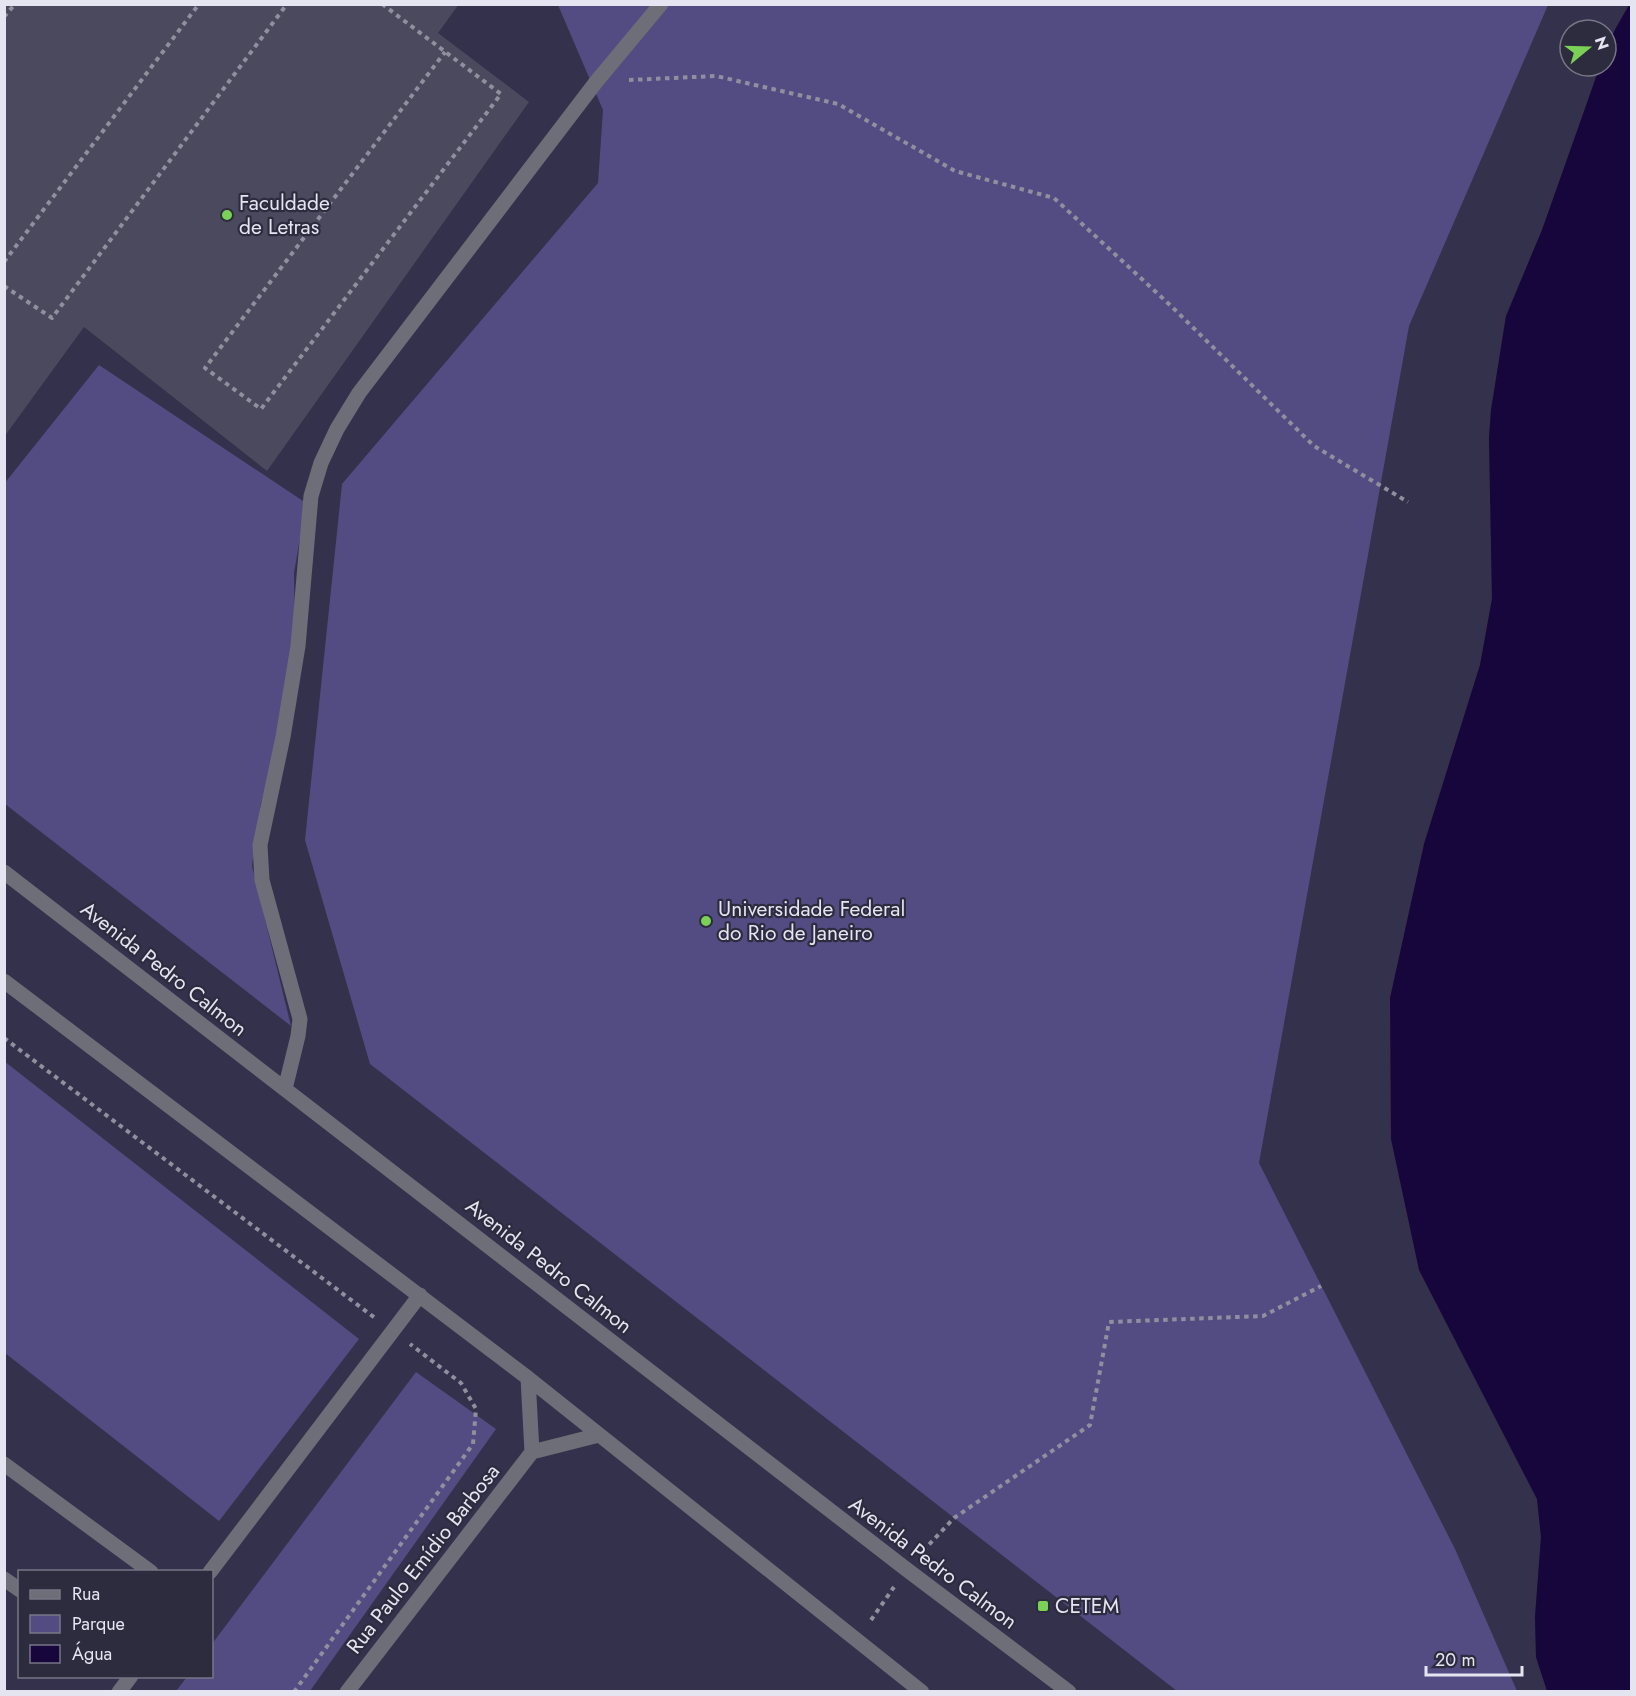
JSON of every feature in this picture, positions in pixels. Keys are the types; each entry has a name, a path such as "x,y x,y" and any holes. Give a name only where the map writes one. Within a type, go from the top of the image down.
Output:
{"street":[{"path":"285,1089 300,1019 262,880 260,845 283,737 298,646 311,496 321,463 337,429 359,393 596,82 661,4"},
{"name":"Avenida Pedro Calmon","path":"4,872 906,1569 1069,1692"},
{"path":"4,981 528,1378 922,1692"},
{"path":"212,1570 420,1295"},
{"path":"528,1378 532,1452 599,1435"},
{"name":"Rua Paulo Emídio Barbosa","path":"347,1692 532,1452"},
{"path":"4,1464 148,1570"},
{"path":"4,1579 18,1589"},
{"path":"119,1692 130,1678"}],"path":[{"path":"4,17 15,4"},
{"path":"4,262 199,4"},
{"path":"4,286 52,318 287,4"},
{"path":"382,4 501,94 261,409 205,368 445,52"},
{"path":"596,82 716,76 837,104 955,171 1054,198 1170,305 1314,446 1408,502"},
{"path":"4,1038 461,1383 476,1410 473,1444 294,1692"},
{"path":"856,1641 906,1569 954,1518 1090,1425 1109,1322 1263,1316 1321,1286"}],"shaded area":[{"name":"Universidade Federal do Rio de Janeiro","path":"5,5 1629,5 1618,26 1618,18 1558,18 1558,78 1596,78 1542,230 1506,316 1491,410 1489,438 1492,599 1480,665 1424,844 1419,1270 1537,1499 1541,1537 1535,1617 1536,1657 1547,1691 5,1692"}],"green space":[{"path":"558,5 1548,5 1409,326 1259,1163 1455,1549 1517,1691 1177,1691 370,1064 305,840 342,484 598,183 603,110"},
{"path":"99,365 306,503 294,573 295,641 286,714 261,803 252,866 291,1026 5,804 4,484"},
{"path":"4,1061 359,1339 219,1521 5,1353"},
{"path":"416,1372 496,1429 310,1691 176,1691 186,1678 213,1678 213,1643"}],"water":[{"path":"1629,5 1632,5 1632,1691 1547,1691 1536,1657 1535,1617 1541,1537 1537,1499 1419,1270 1391,1139 1390,998 1424,844 1480,665 1492,599 1489,438 1491,410 1506,316 1542,230 1596,78 1618,78 1618,24"}],"building":[{"name":"Faculdade de Letras","path":"4,4 459,4 438,33 529,102 267,471 84,327 4,437"}],"place":[{"name":"Faculdade de Letras","path":"227,215"},
{"name":"Universidade Federal do Rio de Janeiro","path":"706,921"},
{"name":"CETEM","path":"1043,1606"}]}
